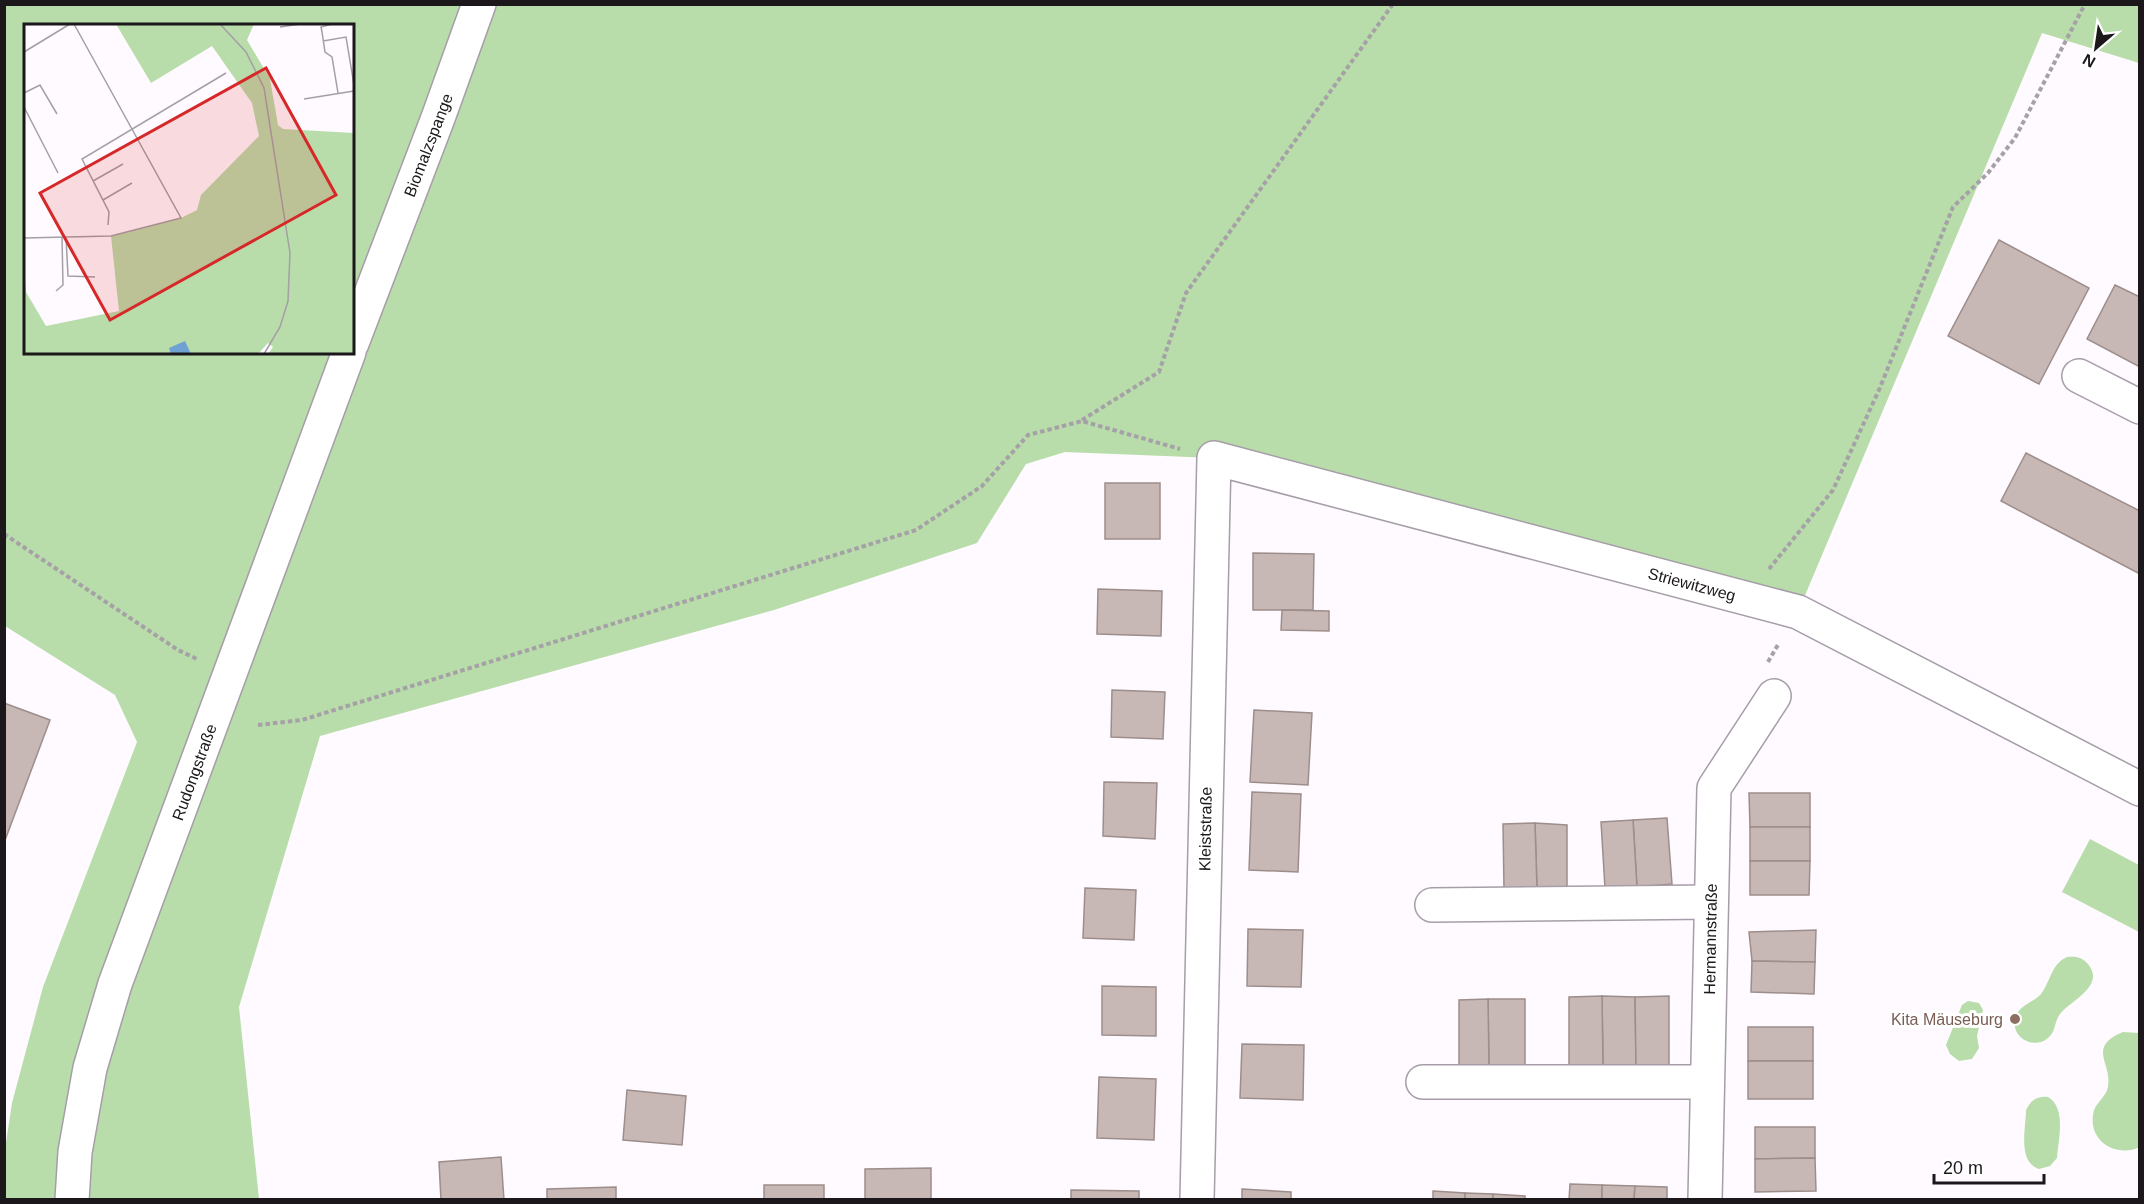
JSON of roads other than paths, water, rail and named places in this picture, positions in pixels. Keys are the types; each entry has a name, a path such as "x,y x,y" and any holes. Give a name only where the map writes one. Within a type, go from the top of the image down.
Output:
{"street":[{"name":"Biomalzspange","path":"354,338 479,4"},
{"name":"Rudongstraße","path":"72,1200 75,1152 90,1068 115,984 348,354"},
{"path":"2079,376 2139,407"},
{"name":"Striewitzweg","path":"1214,458 1798,612 2136,778"},
{"name":"Kleiststraße","path":"1197,1200 1214,458"},
{"name":"Hermannstraße","path":"1705,1200 1714,789 1774,696"},
{"path":"1432,905 1711,902"},
{"path":"1423,1082 1707,1082"}],"place":[{"name":"Kita Mäuseburg","path":"2015,1019"}]}
